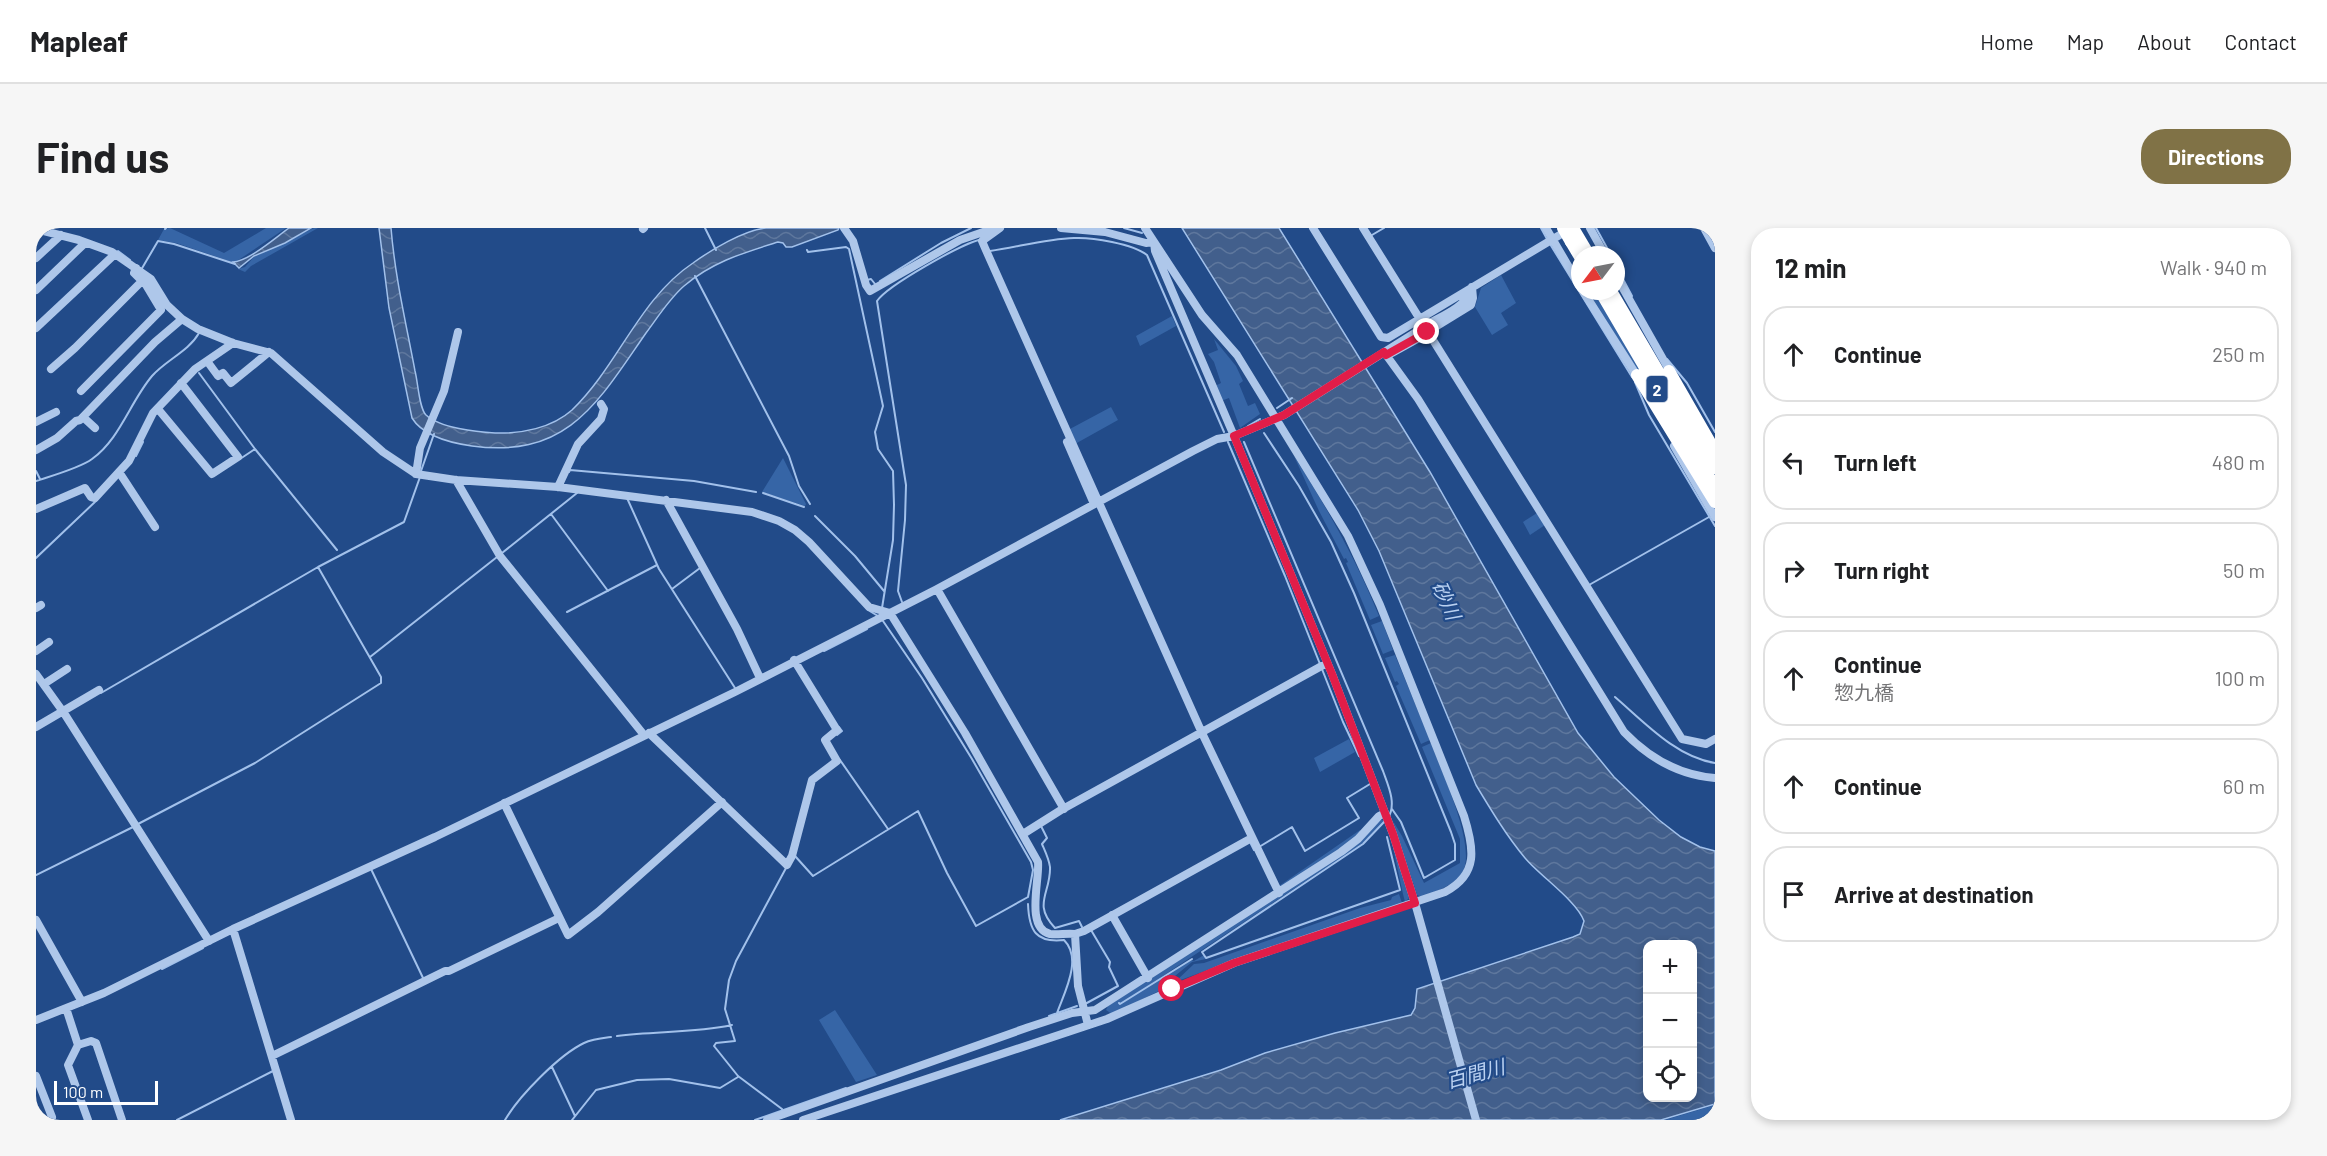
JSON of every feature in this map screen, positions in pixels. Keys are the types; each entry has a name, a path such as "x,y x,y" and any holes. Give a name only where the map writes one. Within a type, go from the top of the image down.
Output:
{"highway":[{"path":"1563,228 1574,234"},
{"name":"2","path":"1605,300 1715,487"},
{"name":"2","path":"1616,300 1715,468"},
{"path":"1669,372 1715,452"},
{"path":"1637,375 1715,502"}],"street":[{"path":"844,228 853,241 866,285 870,291 960,240 999,228"},
{"path":"999,228 982,241 1096,503"},
{"path":"1061,228 1105,232 1146,243 1154,242"},
{"path":"803,1120 1088,1025 1234,963 1445,892 1462,880 1471,862 1470,836 1365,569 1334,509 1280,417 1237,355 1202,315 1145,228"},
{"path":"1313,228 1381,337 1392,337 1424,325"},
{"path":"1363,228 1682,739 1706,744 1715,740"},
{"path":"1546,228 1571,271"},
{"path":"1590,228 1600,246"},
{"path":"1704,228 1715,248"},
{"path":"36,229 61,235 115,254 136,267 152,281 165,307"},
{"path":"36,1020 67,1010 136,978 209,941 649,735 794,660 891,615 1217,439 1234,436 1268,420 1280,417 1385,353 1424,325 1460,305 1467,299 1472,287 1552,239 1574,234"},
{"path":"36,258 61,235"},
{"path":"1154,242 1155,251 1234,436 1323,666 1386,817 1415,903 1476,1120"},
{"path":"36,290 85,243"},
{"path":"36,328 115,254"},
{"path":"136,267 134,273 180,320 234,343 269,352 383,452 419,475 456,480 558,486 752,512 778,520 795,530 869,607 891,615 959,723 1038,862 1039,874 1034,899 1038,924 1049,933 1075,934 1113,917 1248,840"},
{"path":"51,369 142,281"},
{"path":"1625,292 1669,372 1685,390 1715,440"},
{"path":"1589,300 1637,375 1654,412 1715,517"},
{"path":"81,391 165,307"},
{"path":"36,450 57,438 83,417 155,342 180,320"},
{"path":"419,475 420,448 447,381 458,332"},
{"path":"36,509 85,488 91,497 95,498 121,475 150,419 158,409 207,361 234,343"},
{"path":"207,361 218,376 223,373 231,383 269,352"},
{"path":"1385,353 1418,399 1624,732 1649,755 1663,763 1691,775 1715,778"},
{"path":"158,409 212,474 238,457 182,383"},
{"path":"558,486 569,468 578,444 601,419 604,409 601,404"},
{"path":"36,422 56,412"},
{"path":"83,417 95,428"},
{"path":"1064,435 1279,893"},
{"path":"121,475 155,527"},
{"path":"456,480 499,555 649,735 787,865 792,856 812,780 837,761 825,740 837,730 794,660"},
{"path":"667,501 760,678"},
{"path":"938,590 1062,810"},
{"path":"36,651 49,642"},
{"path":"1023,834 1062,810 1323,666"},
{"path":"44,684 67,669"},
{"path":"36,674 64,713 209,941"},
{"path":"36,727 64,713 99,690"},
{"path":"504,803 568,934 581,926 722,802"},
{"path":"767,1120 1040,1023 1072,1013 1095,1010 1279,893 1358,839 1378,816 1386,817"},
{"path":"1113,917 1148,978"},
{"path":"272,1056 559,918"},
{"path":"36,920 82,1002"},
{"path":"234,931 291,1120"},
{"path":"1075,934 1078,986 1088,1025"},
{"path":"67,1010 78,1045 68,1065 88,1120"},
{"path":"78,1045 91,1041 96,1043 122,1120"},
{"path":"36,1076 52,1117"}],"shaded area":[{"path":"170,228 224,253 266,228 286,228 237,261 232,262 176,243 158,240 164,229"},
{"path":"318,228 251,266 245,272 238,269 245,267 254,257"},
{"path":"1501,275 1516,303 1501,313 1508,325 1492,335 1475,307 1481,288"},
{"path":"1594,300 1598,300 1658,403"},
{"path":"1172,316 1176,326 1140,346 1136,336"},
{"path":"1214,339 1236,366 1243,381 1239,384 1248,406 1255,403 1260,414 1240,428 1229,398 1221,401 1215,386 1221,383 1214,362 1208,354 1218,350"},
{"path":"1111,407 1118,420 1075,444 1068,430"},
{"path":"1294,456 1340,534 1379,616 1370,620 1346,563 1348,562 1346,558 1344,559 1319,511"},
{"path":"783,458 806,504 805,506 762,492"},
{"path":"1537,513 1545,525 1530,535 1523,522"},
{"path":"1382,621 1393,650 1383,654 1371,625"},
{"path":"1395,655 1430,740 1421,744 1396,686 1399,684 1395,682 1385,658"},
{"path":"1349,739 1355,752 1320,772 1314,758"},
{"path":"1431,743 1462,828 1466,862 1462,873 1454,881 1422,897 1417,895 1393,821 1424,883 1460,863 1460,839 1422,747"},
{"path":"1381,818 1384,822 1363,843 1119,1005 1190,960 1194,961 1204,955 1206,959 1192,962 1161,990 1112,1014 1106,1010 1108,1006 1239,921"},
{"path":"1360,830 1360,834 1281,889 1279,886"},
{"path":"1390,834 1409,898 1405,902 1403,894"},
{"path":"1399,894 1402,903 1175,982 1194,964 1204,963 1360,908 1391,900"},
{"path":"835,1010 877,1075 856,1082 819,1020"},
{"path":"1715,1105 1715,1120 1665,1120"}],"water":[{"path":"289,228 311,228 285,243 254,256 239,268 233,262 247,258"},
{"path":"379,228 391,228 401,300 424,412 432,419 449,426 479,432 505,433 536,429 572,410 603,374 658,295 674,278 709,252 728,241 766,228 839,228 792,247 786,247 783,243 778,242 752,250 717,264 695,278 669,302 612,382 577,420 557,434 533,444 505,448 472,446 447,441 423,430 412,418 389,308"},
{"path":"1182,228 1279,228 1430,472 1578,733 1614,777 1659,820 1681,837 1700,847 1715,851 1715,1104 1661,1120 1060,1120 1221,1070 1265,1053 1411,1015 1415,1008 1417,989 1580,934 1584,921 1580,913 1525,858 1476,785 1379,551 1358,510"}],"waterway":[{"path":"705,228 716,250"},
{"path":"880,281 941,243 971,228"},
{"path":"1124,228 1142,233"},
{"path":"1372,235 1384,228"},
{"path":"1541,228 1547,239"},
{"path":"1596,228 1606,246"},
{"path":"990,251 1053,240 1082,238 1122,245 1147,255 1224,432"},
{"path":"902,602 898,591 906,485 877,301 895,285 925,266 979,240"},
{"path":"141,270 158,241 235,264"},
{"path":"1550,244 1632,377"},
{"path":"807,250 808,252 846,247 849,249 883,406 875,432 878,449 893,471 894,505 893,540 882,608"},
{"path":"118,251 130,260"},
{"path":"695,276 789,456 799,486 810,504"},
{"path":"867,280 871,279 875,284"},
{"path":"1625,283 1632,296"},
{"path":"36,481 80,466 102,451 152,376 189,345 199,333"},
{"path":"1667,359 1687,383 1715,432"},
{"path":"199,373 255,449 337,550"},
{"path":"1635,382 1649,415 1715,526"},
{"path":"1277,408 1292,398"},
{"path":"1248,426 1260,419"},
{"path":"1264,433 1299,486 1331,542 1354,593 1451,832 1455,844 1455,860 1424,878 1401,822 1392,809"},
{"path":"421,471 434,434"},
{"path":"136,456 143,442"},
{"path":"1228,442 1359,756"},
{"path":"1244,442 1383,771 1392,801 1388,818"},
{"path":"240,459 255,449"},
{"path":"569,472 570,470 694,481 756,492"},
{"path":"36,471 40,479"},
{"path":"101,693 318,567 404,522 420,477"},
{"path":"502,553 577,493"},
{"path":"763,493 804,507"},
{"path":"627,498 659,569 735,688"},
{"path":"36,558 97,500"},
{"path":"551,514 608,591"},
{"path":"815,516 855,556 884,591"},
{"path":"1589,585 1709,517"},
{"path":"370,657 497,557"},
{"path":"567,612 657,565"},
{"path":"138,824 255,763 381,683 381,677 318,567"},
{"path":"672,589 700,568"},
{"path":"868,610 878,616"},
{"path":"795,856 813,876 918,811 947,873 976,926 1028,897 1033,870 1031,862 972,759 922,678 883,621"},
{"path":"824,651 867,629"},
{"path":"1615,697 1674,746 1687,754 1715,763"},
{"path":"837,735 842,731 839,727"},
{"path":"840,760 888,829"},
{"path":"1259,847 1292,827 1305,851 1359,818 1347,798 1370,784"},
{"path":"1202,952 1363,844 1384,822"},
{"path":"1041,826 1047,838 1042,844 1050,867 1044,898 1048,920 1055,928 1079,921 1082,927"},
{"path":"36,875 133,827"},
{"path":"1202,952 1206,958 1400,890 1387,837"},
{"path":"1250,842 1254,850"},
{"path":"782,1109 738,1076 714,1046 716,1043 735,1041 725,1009 729,980 736,961 786,868"},
{"path":"371,869 424,980"},
{"path":"1028,904 1030,921 1036,933 1047,939 1064,940 1072,957 1070,976 1057,1013"},
{"path":"1085,1004 1118,986 1109,967 1110,962 1091,930"},
{"path":"162,969 203,948"},
{"path":"1119,1003 1192,959"},
{"path":"1049,1016 1077,1006"},
{"path":"617,1036 732,1025"},
{"path":"505,1120 530,1088 563,1057 587,1042 611,1037"},
{"path":"552,1067 575,1116"},
{"path":"177,1120 273,1071"},
{"path":"572,1120 596,1090 637,1080 669,1079 720,1088 738,1077"},
{"path":"755,1120 846,1088"}],"route":[{"path":"1172,989 1234,963 1415,903 1393,834 1332,674 1234,436 1284,415 1384,352 1386,355 1395,351 1426,335 1427,332"}],"water label":[{"name":"砂川","path":"1447,600"},
{"name":"百間川","path":"1475,1073"}]}
